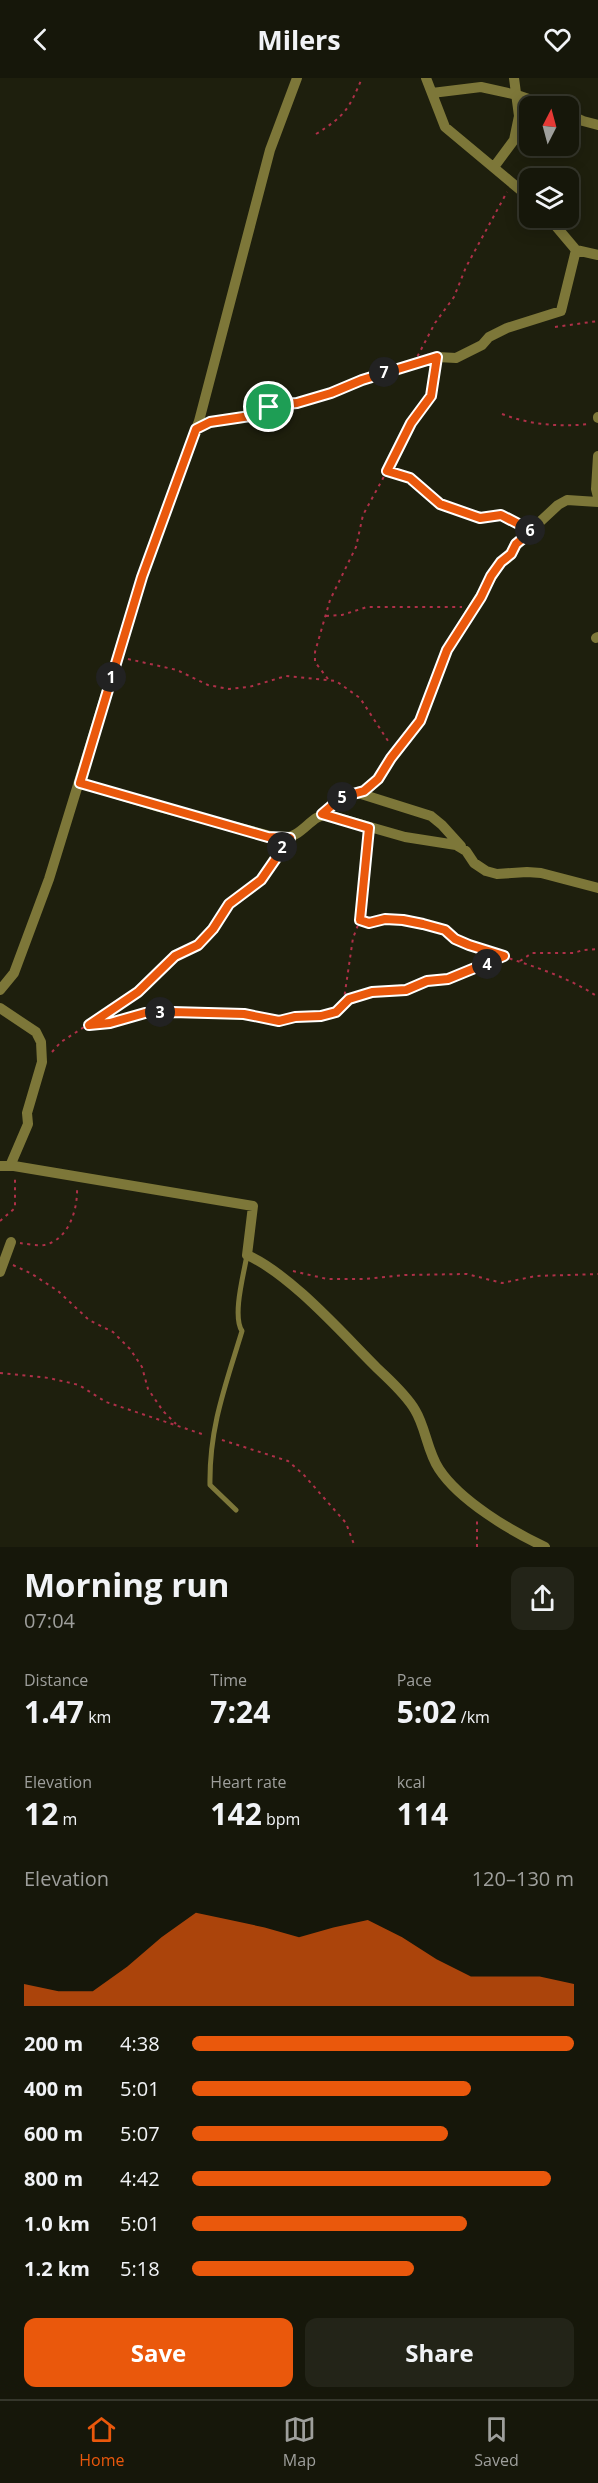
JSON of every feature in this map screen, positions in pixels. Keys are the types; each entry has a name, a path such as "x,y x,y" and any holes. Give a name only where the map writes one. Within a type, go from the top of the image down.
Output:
{"street":[{"path":"0,990 14,973 49,879 142,577 196,429 270,150 297,78"},
{"path":"426,78 445,127 519,188"},
{"path":"494,167 514,140 519,116 514,78"},
{"path":"432,93 481,87 520,96"},
{"path":"579,120 598,125"},
{"path":"557,228 576,250 598,255"},
{"path":"437,357 456,358 482,345 489,337 507,328 561,311 576,250"},
{"path":"598,456 596,474 598,497"},
{"path":"80,783 268,837 290,838 298,835 342,797 364,791 378,779 393,755 420,721 447,650 481,597 491,576 501,562 511,554 516,544 567,500 598,502"},
{"path":"358,793 430,816 442,825 474,863 486,872 496,874 541,873 598,888"},
{"path":"322,814 405,837 456,845 466,851"},
{"path":"0,1008 36,1032 41,1042 42,1062 27,1113 28,1125 8,1166 253,1206 248,1255 262,1262 283,1278 400,1391 416,1410 431,1455 439,1470 489,1515 545,1547"},
{"path":"0,1272 10,1242"}],"lane":[{"path":"236,1510 210,1485 212,1437 216,1416 242,1330 239,1326 238,1308 248,1255"}],"path":[{"path":"316,134 346,112 362,78"},
{"path":"413,364 435,323 454,297 466,267 512,181"},
{"path":"555,327 598,321"},
{"path":"196,429 210,422 257,415 274,405 297,403 331,393 362,380 437,357 431,396 411,423 363,515 356,547 335,586 315,652 315,662 328,679"},
{"path":"502,414 525,423 565,426 590,424 598,417"},
{"path":"387,471 410,478 440,504 480,518 501,515 532,531"},
{"path":"326,616 342,615 367,607 455,608 464,606"},
{"path":"117,657 177,670 199,682 229,689 249,687 285,676 336,681 360,698 389,740 393,755"},
{"path":"341,1006 352,938 360,920 369,828"},
{"path":"42,1062 61,1042 138,992 175,956 198,945 213,929 229,904 261,880 290,838"},
{"path":"360,920 369,923 385,919 403,920 445,930 455,939 520,961 584,988 598,997"},
{"path":"520,961 532,953 574,953 583,950 598,950"},
{"path":"89,1025 110,1023 145,1013 244,1014 279,1021 295,1017 321,1016 336,1012 349,999 372,992 406,990 427,981 448,979 504,956"},
{"path":"0,1221 15,1208 8,1166"},
{"path":"10,1242 44,1245 58,1239 68,1227 74,1213 76,1178"},
{"path":"5,1261 32,1274 58,1292 89,1320 113,1332 130,1349 142,1367 148,1389 177,1425"},
{"path":"288,1269 327,1280 467,1274 502,1283 536,1276 598,1274"},
{"path":"0,1373 50,1378 79,1384 106,1402 288,1461 303,1474 346,1523 355,1547"},
{"path":"477,1506 477,1547"}],"route":[{"path":"437,357 431,396 411,423 387,471 410,478 440,504 480,518 501,515 532,531 516,544 511,554 501,562 491,576 481,597 447,650 420,721 378,779 364,791 342,797 322,814 369,828 360,920 369,923 385,919 403,920 423,924 445,930 455,939 469,945 504,956 475,970 448,979 427,981 406,990 372,992 358,996 349,999 336,1012 321,1016 295,1017 279,1021 244,1014 145,1013 110,1023 89,1025 138,992 175,956 198,945 213,929 229,904 243,891 261,880 290,838 268,837 80,783 142,577 196,429 210,422 257,415 265,412 269,407 297,403 331,393 390,370 437,357"}]}
